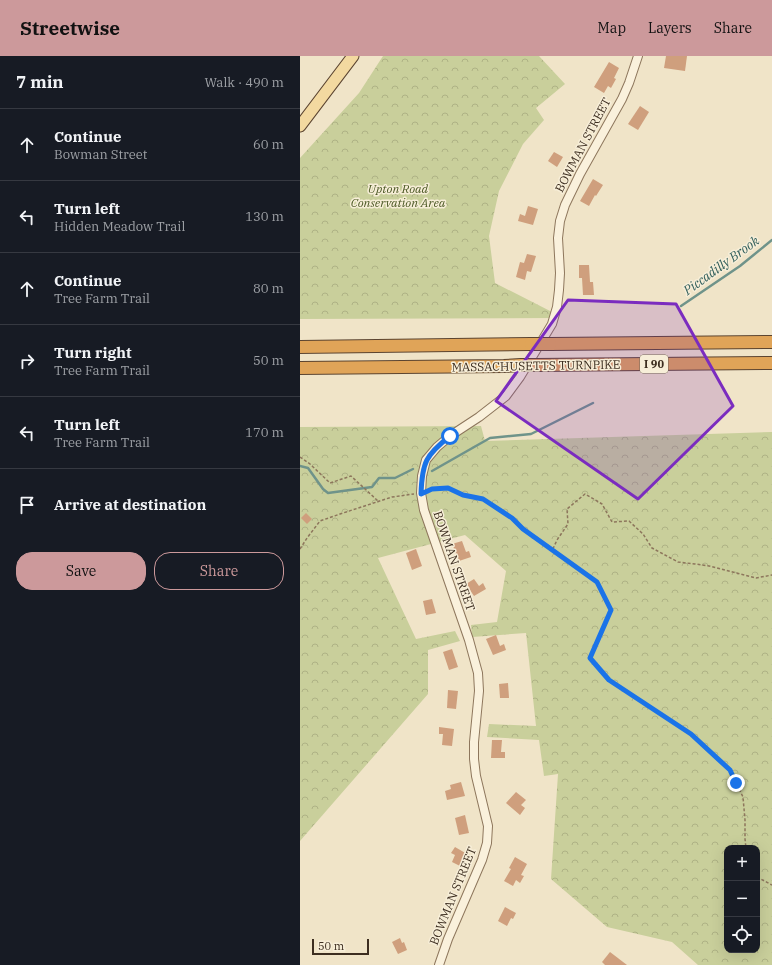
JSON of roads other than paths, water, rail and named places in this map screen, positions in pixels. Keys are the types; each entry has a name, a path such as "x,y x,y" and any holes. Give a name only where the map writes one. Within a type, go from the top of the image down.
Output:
{"highway":[{"name":"MASSACHUSETTS TURNPIKE","path":"300,347 772,342"},
{"name":"MASSACHUSETTS TURNPIKE","path":"300,368 772,363"}],"main road":[{"path":"300,126 353,56"}],"street":[{"name":"BOWMAN STREET","path":"439,965 448,939 482,860 487,843 488,826 476,776 474,759 474,742 479,691 478,673 469,640 424,510 421,494 422,476 426,460 437,446 506,396 520,377 552,324 557,307 559,290 560,273 558,238 560,221 565,205 580,174 622,99 638,56"}],"waterway":[{"name":"Piccadilly Brook","path":"681,306 740,266 772,240"},
{"name":"Piccadilly Brook","path":"432,471 490,438 531,434 593,403"},
{"name":"Piccadilly Brook","path":"300,466 308,468 323,489 328,493 372,487 379,478 395,478 413,469"}],"park label":[{"name":"Upton Road Conservation Area","path":"398,196"}]}
